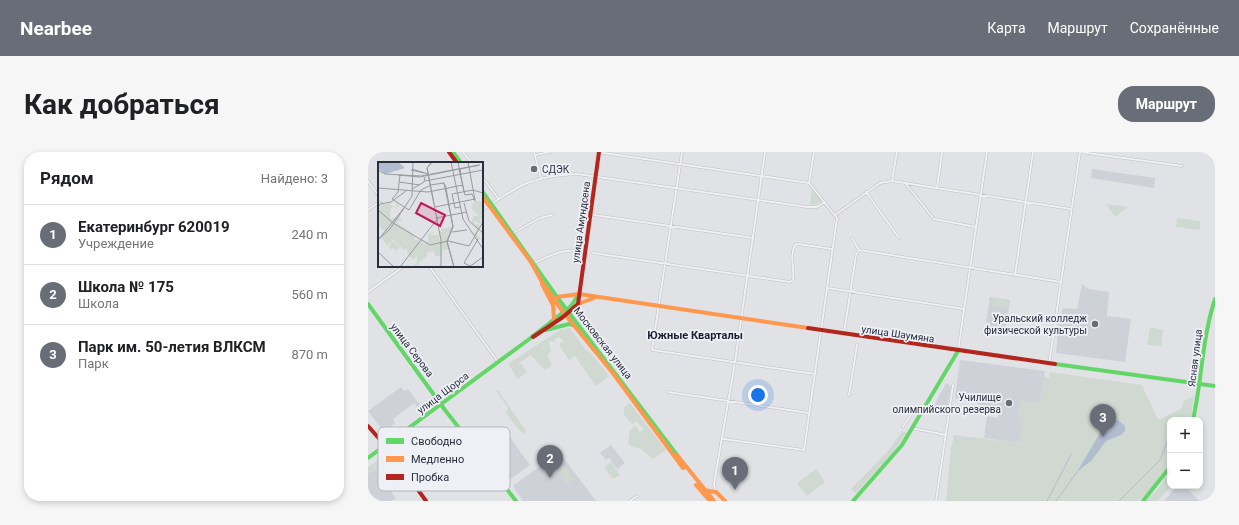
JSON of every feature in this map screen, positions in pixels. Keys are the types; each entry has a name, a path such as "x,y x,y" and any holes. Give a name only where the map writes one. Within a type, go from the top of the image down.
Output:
{"main road":[{"path":"453,152 457,162"},
{"path":"453,152 460,162"},
{"name":"улица Амундсена","path":"579,294 596,176 598,152"},
{"name":"Московская улица","path":"483,194 531,262 542,282 703,491 714,501"},
{"name":"Московская улица","path":"483,197 513,233 557,297 574,325 703,491"},
{"path":"542,282 552,300 556,314 554,319"},
{"path":"557,297 579,294 578,304 594,298"},
{"name":"улица Шаумяна","path":"579,294 594,298 958,351 1215,386"},
{"name":"улица Щорса","path":"528,340 544,331 566,312 579,294"},
{"name":"Ясная улица","path":"1194,417 1208,320 1215,299"},
{"name":"улица Серова","path":"368,304 459,427"},
{"name":"улица Щорса","path":"411,427 554,319 578,304"},
{"path":"544,331 574,325"},
{"path":"853,501 895,455 958,351"},
{"path":"368,426 378,438"},
{"name":"улица Щорса","path":"368,458 378,451"},
{"path":"1142,501 1167,472"},
{"path":"419,491 426,501"},
{"name":"улица Серова","path":"508,491 516,501"},
{"path":"703,491 716,492 725,501"},
{"path":"703,491 709,501"}],"street":[{"path":"463,152 471,162"},
{"path":"541,178 534,154 550,152"},
{"path":"598,152 809,183 835,215 837,221 804,450 723,439"},
{"path":"682,152 652,350 815,374"},
{"path":"716,492 714,484 723,439 742,319 765,152"},
{"path":"809,183 814,152"},
{"path":"892,181 897,152"},
{"path":"937,188 942,152"},
{"path":"958,351 987,152"},
{"path":"1015,275 1033,152"},
{"path":"1049,364 1080,152 1182,166"},
{"path":"483,209 513,189 541,178 577,174 811,208 825,202"},
{"path":"483,178 498,198"},
{"path":"368,181 378,195"},
{"path":"835,215 880,183 892,181 1072,210"},
{"path":"906,183 934,219 976,227"},
{"path":"866,192 899,238"},
{"path":"368,210 378,203"},
{"path":"513,233 540,218 552,215"},
{"path":"594,215 753,238"},
{"path":"852,238 859,250"},
{"path":"593,253 790,282 793,280 795,269 792,261 795,245 798,244 832,249"},
{"path":"534,263 552,254 567,250 585,252"},
{"path":"859,250 1061,282"},
{"path":"844,334 856,255 859,250"},
{"path":"368,292 403,267"},
{"path":"430,267 498,362"},
{"path":"828,288 964,309"},
{"path":"849,395 857,345"},
{"path":"936,501 953,385"},
{"path":"668,392 809,413"},
{"path":"903,426 912,413"},
{"path":"912,428 946,434"},
{"path":"630,501 637,496"}],"shaded area":[{"path":"1092,169 1155,178 1154,188 1091,178"},
{"path":"812,188 821,200 821,202 814,205 810,204"},
{"path":"1106,204 1128,207 1115,217"},
{"path":"1177,218 1200,221 1200,230 1176,227"},
{"name":"Уральский колледж физической культуры","path":"1082,284 1089,289 1109,292 1107,316 1131,319 1125,362 1056,353 1059,322 1063,308 1077,309"},
{"path":"990,297 1010,300 1005,330 989,328 990,323 986,322"},
{"path":"993,298 1009,301 1008,309 992,306"},
{"path":"1150,327 1163,330 1161,346 1147,345"},
{"path":"570,328 585,349 591,353 609,376 596,386 575,356 569,360 560,346 560,343 564,342 560,337 556,338 554,342 549,341 551,352 547,355 552,365 545,370 531,355 518,364 520,363 527,372 518,379 508,364 560,330"},
{"name":"Училище олимпийского резерва","path":"960,360 1045,371 1034,445 984,438 987,416 998,418 999,408 977,404 977,401 955,398"},
{"path":"1050,372 1142,385 1158,420 1181,409 1184,401 1194,396 1191,417 1167,417 1167,467 1154,486 1139,501 946,501 951,446 954,435 1034,445 1019,442 1023,418 1018,417 1020,400 1040,403 1044,377 1049,378"},
{"path":"946,383 951,386 946,415 930,413"},
{"path":"401,387 404,391 408,389 420,405 417,407 414,403 393,419 395,423 390,427 380,427 368,411"},
{"path":"498,390 526,431 524,434 506,413 508,408 496,391"},
{"path":"630,403 666,450 653,459 641,449 631,446 628,443 630,430 635,426 640,432 644,429 636,421 632,424 624,415 624,407"},
{"path":"902,431 907,433 892,453 856,493 851,489 888,451"},
{"path":"510,437 530,465 510,480"},
{"path":"611,445 625,463 617,469 609,458 606,460 600,453"},
{"path":"559,452 596,501 523,501 513,486"},
{"path":"378,460 378,466 368,474 368,467"},
{"path":"611,462 620,475 613,479 604,467"},
{"path":"563,465 573,479 567,484 557,470"},
{"path":"378,467 378,491 390,491 396,498 392,501 368,501 368,474"},
{"path":"816,469 825,482 807,496 797,483"},
{"path":"1167,476 1167,489 1168,489 1158,501 1145,501 1158,489"},
{"path":"1174,489 1188,489 1199,501 1164,501"}],"water":[{"path":"1111,420 1118,420 1125,426 1125,431 1121,435 1106,441 1092,460 1077,472 1104,426"}],"waterway":[{"path":"1119,501 1160,460 1167,442"},
{"path":"1047,501 1072,453"},
{"path":"1056,501 1077,472"}],"traffic: fast":[{"path":"453,152 460,162"},
{"path":"483,192 557,297 677,455"},
{"path":"410,427 528,340 571,306 579,294"},
{"path":"1194,417 1207,329 1215,299"},
{"path":"368,304 458,427"},
{"path":"546,330 569,324 573,325"},
{"path":"853,501 902,445 958,351"},
{"path":"1055,364 1215,386"},
{"path":"368,458 378,451"},
{"path":"1143,501 1167,471"},
{"path":"508,491 516,501"}],"traffic: slow":[{"path":"483,197 531,262 542,282 563,312 612,372 683,468"},
{"path":"542,284 553,305 554,319"},
{"path":"557,297 579,294 808,328"},
{"path":"578,304 594,298"},
{"path":"677,455 714,501"},
{"path":"696,485 710,501"},
{"path":"703,490 716,492 725,501"}],"traffic: jam":[{"path":"449,152 456,162"},
{"path":"533,337 563,317 578,304 599,152"},
{"path":"808,328 1055,364"},
{"path":"368,426 378,437"},
{"path":"419,491 426,501"}],"place":[{"name":"СДЭК","path":"534,169"},
{"name":"Уральский колледж физической культуры","path":"1095,324"},
{"name":"Училище олимпийского резерва","path":"1009,403"},
{"name":"Парк им. 50-летия ВЛКСМ","path":"1103,437"},
{"name":"Школа № 175","path":"550,478"},
{"name":"Екатеринбург 620019","path":"735,490"}],"district":[{"name":"Южные Кварталы","path":"695,335"}]}
